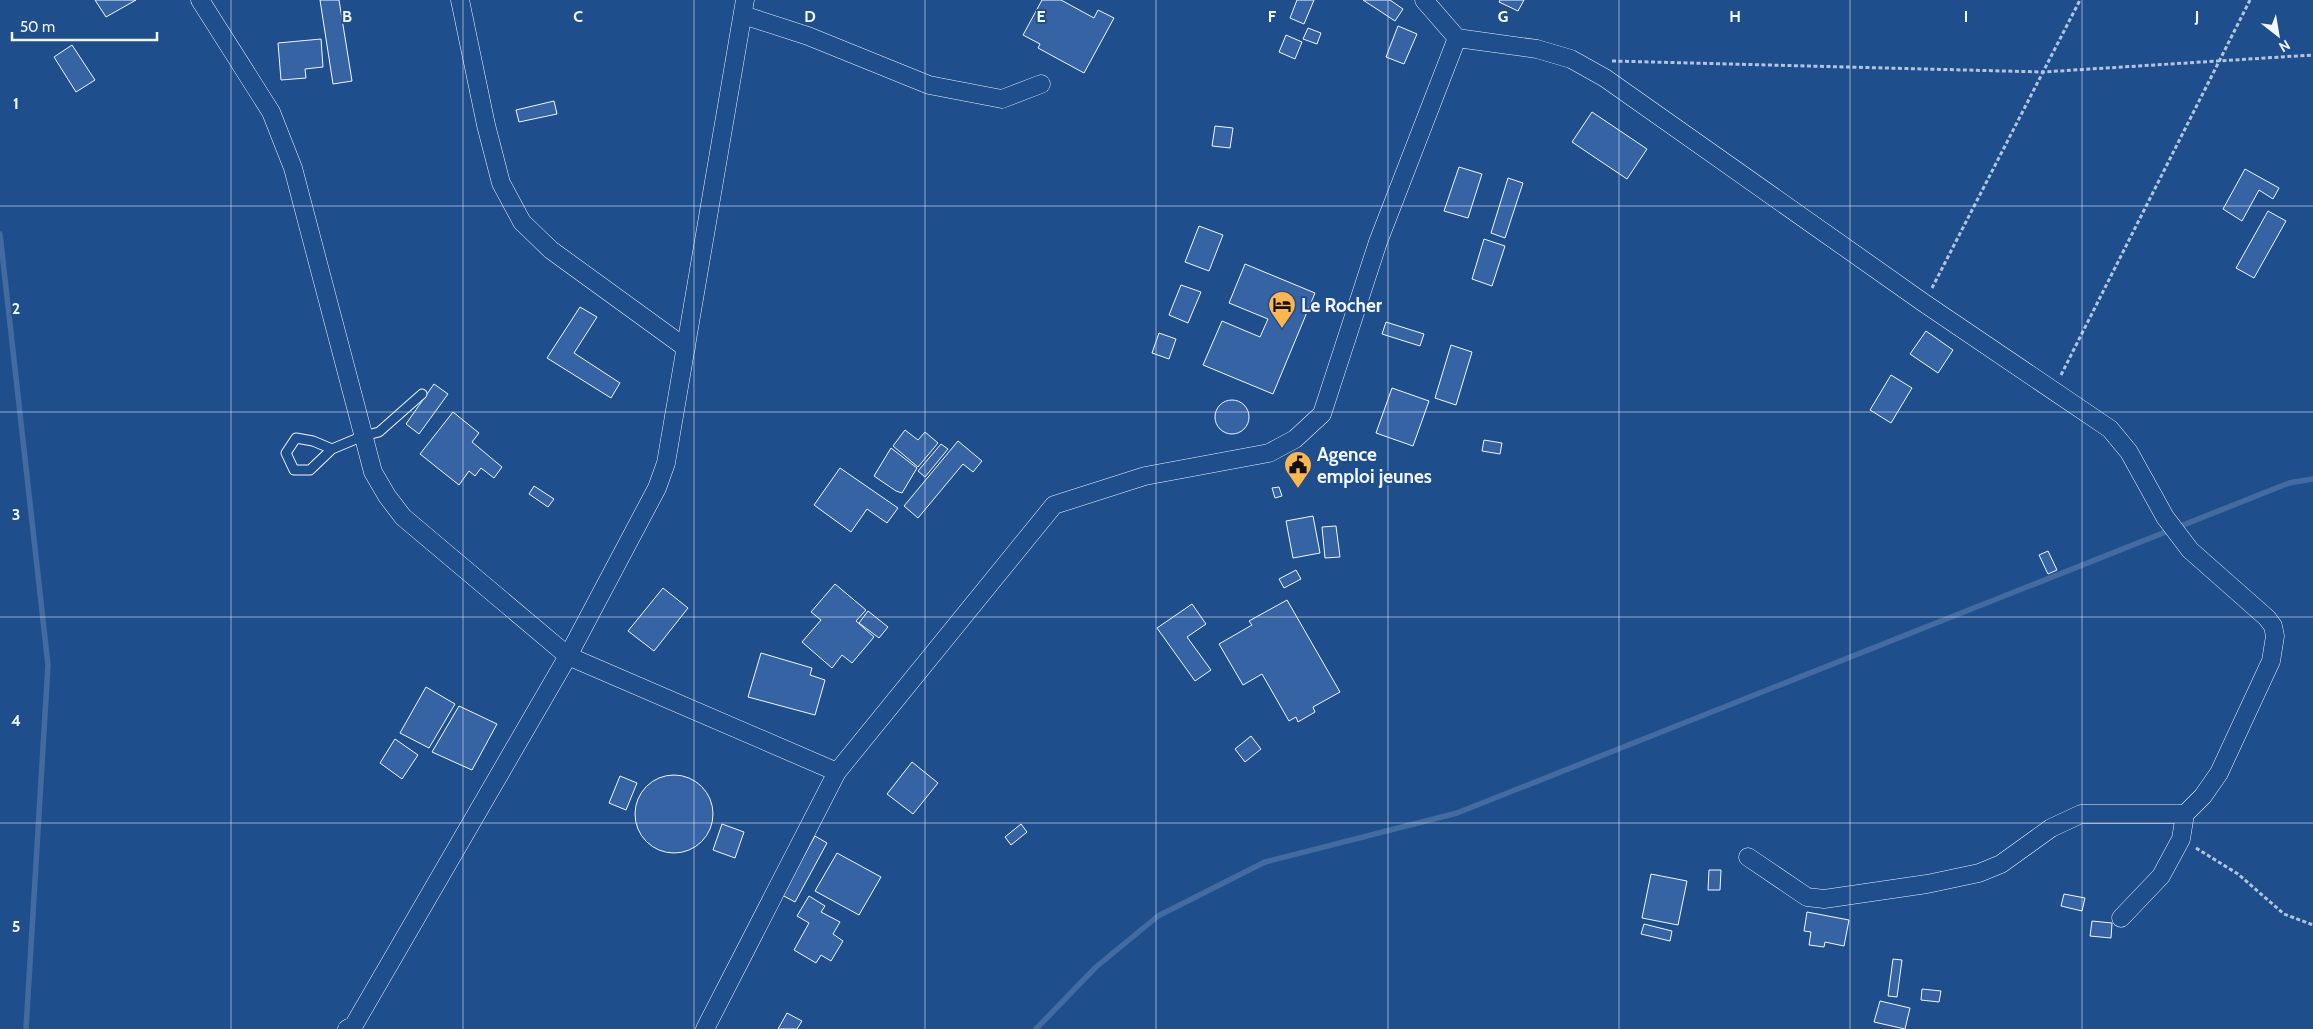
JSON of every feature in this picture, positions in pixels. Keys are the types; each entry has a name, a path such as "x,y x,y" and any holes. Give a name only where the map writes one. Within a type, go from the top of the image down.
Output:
{"street":[{"path":"200,0 271,112 283,138 293,168 373,472 387,496 403,517 568,656 838,772"},
{"path":"460,0 486,125 501,183 522,222 551,250 686,348"},
{"path":"1424,0 1457,38 1537,49 1571,60 1605,78 1924,304 2110,430 2129,452 2165,518 2190,550 2267,618 2273,626 2275,636 2271,661 2219,773 2203,796 2185,814 2181,839 2161,876 2121,918"},
{"path":"354,1028 568,656 657,488 666,463 744,8 929,85 1002,99 1041,84"},
{"path":"705,1029 838,772 1054,505 1145,476 1269,453 1295,439 1322,414 1378,242 1457,38"},
{"path":"1748,857 1806,897 1824,899 1927,884 1979,873 2001,864 2051,828 2081,814 2185,814"}],"lane":[{"path":"332,449 313,441 296,438 286,453 294,470 310,470 332,449 363,436 379,432 422,394"}],"path":[{"path":"1924,304 2080,0"},
{"path":"2053,391 2250,0"},
{"path":"1610,60 2043,72 2313,55"},
{"path":"2181,839 2238,874 2284,914 2313,925"}],"building":[{"path":"95,0 136,0 106,17"},
{"path":"320,0 339,0 352,81 333,84"},
{"path":"1042,0 1061,0 1094,18 1098,10 1114,18 1084,73 1038,48 1040,44 1023,35"},
{"path":"1297,0 1314,0 1304,24 1290,18"},
{"path":"1363,0 1390,0 1403,9 1395,21"},
{"path":"1500,0 1524,0 1518,11 1499,2"},
{"path":"1398,26 1417,34 1404,64 1386,57"},
{"path":"1308,28 1321,33 1317,44 1303,39"},
{"path":"1286,35 1302,42 1295,59 1279,52"},
{"path":"321,39 323,67 305,69 306,78 281,80 278,43"},
{"path":"72,45 95,80 76,92 54,57"},
{"path":"554,101 557,114 519,122 516,110"},
{"path":"1592,112 1647,149 1627,179 1572,142"},
{"path":"1215,126 1233,128 1230,148 1212,146"},
{"path":"1459,167 1482,174 1468,218 1444,211"},
{"path":"2245,169 2279,188 2273,199 2259,190 2242,221 2223,209"},
{"path":"1508,178 1523,183 1505,238 1491,233"},
{"path":"2268,211 2286,221 2254,278 2236,268"},
{"path":"1199,226 1223,235 1209,271 1185,262"},
{"path":"1484,239 1505,246 1492,286 1472,279"},
{"name":"Le Rocher","path":"1245,264 1315,293 1273,394 1203,365 1222,321 1260,337 1268,319 1229,303"},
{"path":"1181,285 1201,292 1188,323 1169,315"},
{"path":"580,307 597,317 574,353 620,383 611,398 547,358"},
{"path":"1386,322 1424,334 1420,346 1382,334"},
{"path":"1926,331 1953,350 1938,373 1910,354"},
{"path":"1159,333 1176,339 1169,359 1152,353"},
{"path":"1451,345 1472,352 1456,405 1435,398"},
{"path":"1891,375 1912,388 1891,423 1870,410"},
{"path":"434,384 448,394 419,434 406,424"},
{"path":"1392,388 1429,401 1413,446 1376,433"},
{"path":"1232,400 1239,401 1244,405 1248,410 1248,424 1244,429 1239,433 1232,434 1225,433 1220,429 1216,424 1215,417 1216,410 1220,405 1225,401"},
{"path":"453,412 479,433 472,442 502,467 494,478 481,468 475,476 469,471 459,485 420,454"},
{"path":"905,430 918,440 925,432 938,443 918,467 893,446"},
{"path":"1484,440 1502,443 1500,454 1482,451"},
{"path":"958,441 982,461 973,472 963,464 918,518 904,506"},
{"path":"941,444 948,449 925,477 918,471"},
{"path":"891,448 917,468 902,493 874,476"},
{"path":"840,468 898,508 887,523 867,509 851,532 814,505"},
{"path":"534,486 554,499 548,507 529,494"},
{"path":"1279,487 1282,496 1275,498 1272,488"},
{"path":"1313,516 1320,553 1293,558 1286,521"},
{"path":"1336,526 1340,557 1325,558 1322,527"},
{"path":"2048,551 2057,570 2048,574 2039,555"},
{"path":"1296,570 1301,579 1284,588 1279,579"},
{"path":"835,584 866,610 856,621 874,637 852,663 842,655 832,668 802,642 821,620 811,612"},
{"path":"663,588 688,608 654,651 628,631"},
{"path":"1287,600 1340,692 1313,707 1315,712 1298,722 1296,717 1289,721 1262,674 1243,685 1219,644 1252,625 1249,621"},
{"path":"1192,604 1206,624 1187,637 1211,670 1195,681 1157,628"},
{"path":"868,611 888,627 879,638 859,623"},
{"path":"761,653 812,668 810,675 825,680 815,715 748,697"},
{"path":"426,687 455,704 429,748 400,733"},
{"path":"459,706 497,724 472,770 432,752"},
{"path":"1251,736 1261,749 1245,762 1235,749"},
{"path":"395,739 418,755 402,779 380,763"},
{"path":"912,762 938,783 913,814 887,794"},
{"path":"674,775 689,778 706,792 710,799 713,814 710,829 696,846 689,850 674,853 659,850 642,836 638,829 635,814 638,799 652,782 659,778"},
{"path":"620,776 637,783 626,810 609,803"},
{"path":"722,824 744,832 735,858 713,850"},
{"path":"1021,824 1027,832 1011,845 1005,837"},
{"path":"815,836 827,843 795,902 782,895"},
{"path":"837,853 881,877 859,915 815,891"},
{"path":"1709,870 1721,870 1720,890 1708,890"},
{"path":"1651,874 1687,881 1678,925 1642,918"},
{"path":"2064,894 2085,898 2082,911 2061,906"},
{"path":"809,896 825,906 821,912 840,922 833,934 843,941 831,961 821,955 816,963 794,950 809,923 797,916"},
{"path":"1807,912 1849,920 1844,946 1825,942 1824,947 1809,945 1811,932 1804,931"},
{"path":"2092,921 2112,923 2111,938 2090,936"},
{"path":"1644,924 1672,931 1670,941 1641,934"},
{"path":"1893,959 1902,960 1897,997 1888,996"},
{"path":"1922,989 1941,991 1939,1002 1921,1000"},
{"path":"1880,1001 1910,1008 1905,1029 1874,1022"},
{"path":"787,1013 802,1021 797,1029 778,1029"}],"waterway":[{"path":"0,234 48,665 26,1029"},
{"path":"1036,1029 1096,967 1158,916 1265,862 1457,813 2289,483 2313,479"}],"place":[{"name":"Le Rocher","path":"1282,329"},
{"name":"Agence emploi jeunes","path":"1298,489"}]}
